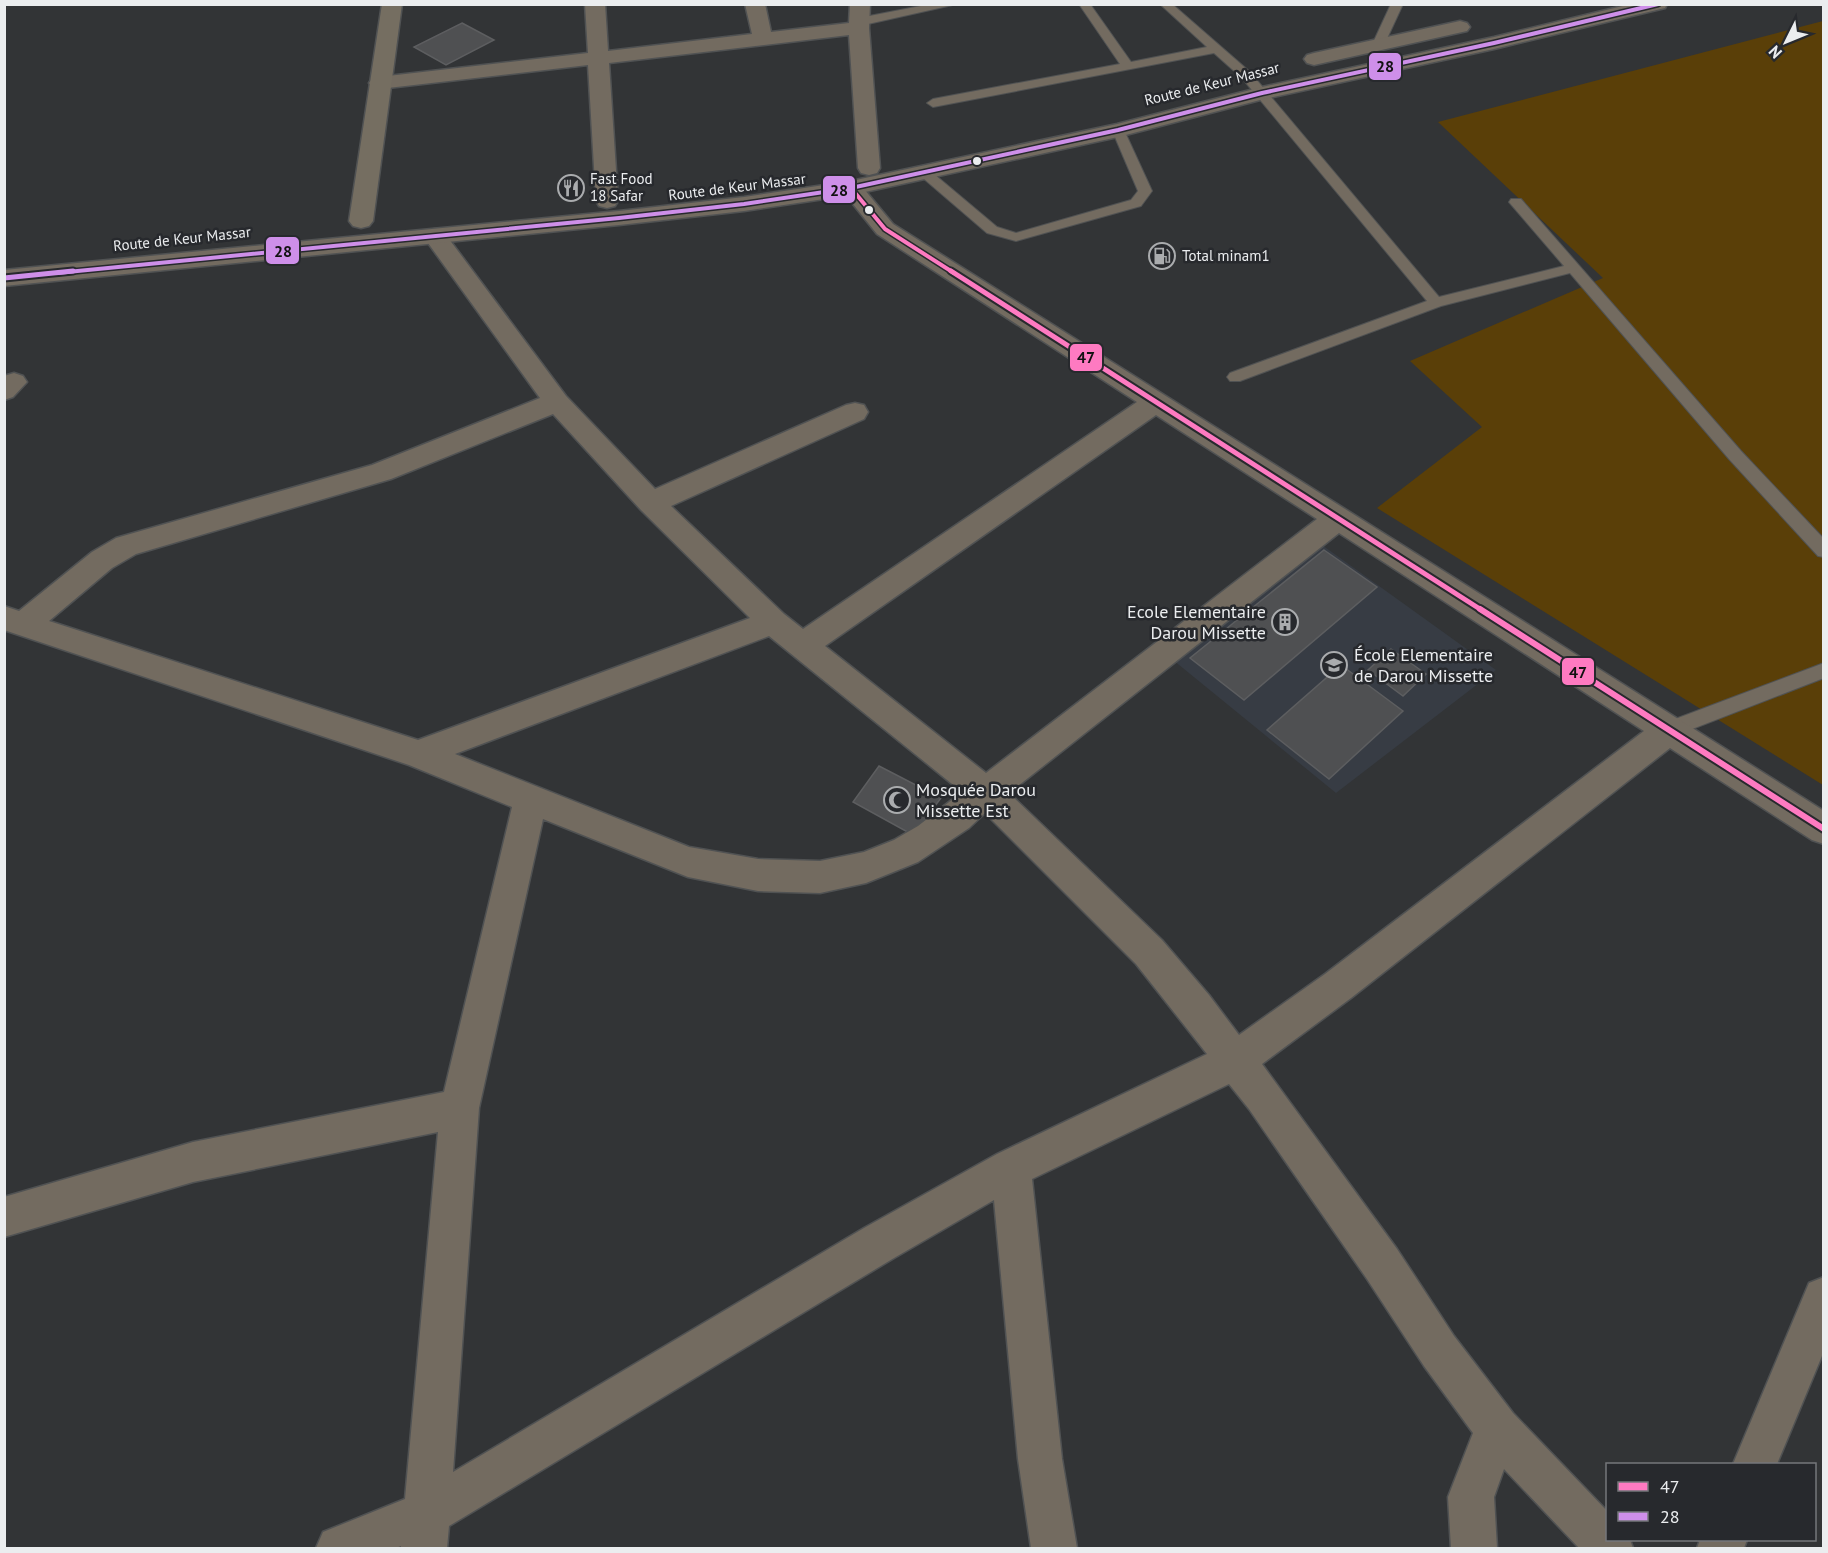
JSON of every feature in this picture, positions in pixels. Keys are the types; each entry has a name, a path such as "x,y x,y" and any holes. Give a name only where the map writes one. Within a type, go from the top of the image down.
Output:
{"street":[{"path":"361,221 392,4"},
{"path":"595,4 607,201"},
{"path":"755,4 763,39"},
{"name":"Route de Keur Massar","path":"4,278 744,204 851,188 1118,130 1262,93 1494,43 1658,4"},
{"path":"379,83 763,39 859,18 869,168"},
{"name":"Route de Keur Massar","path":"1290,65 1482,22"},
{"name":"Route de Keur Massar","path":"1223,81 1268,70"},
{"name":"Route de Keur Massar","path":"408,217 739,189 869,168 1101,112"},
{"path":"851,188 885,229 1824,829"},
{"path":"338,223 385,219"},
{"path":"435,236 557,402 651,503 773,622 986,792 1149,952 1196,1008 1235,1062 1263,1095 1382,1264 1439,1351 1497,1429 1610,1548"},
{"path":"15,621 102,560 126,546 381,472 557,402"},
{"path":"801,646 1156,402"},
{"path":"651,503 855,412"},
{"path":"15,621 418,754 688,862 759,875 820,877 866,867 906,851 957,818 986,792 1338,518"},
{"path":"418,754 773,622"},
{"path":"339,1548 426,1531 879,1243 1011,1168 1235,1062 1347,979 1669,730"},
{"path":"426,1531 460,1108 531,799"},
{"path":"4,1216 194,1162 460,1108"},
{"path":"1011,1168 1040,1459 1054,1548"},
{"path":"1755,1463 1824,1298"},
{"path":"1474,1548 1471,1497 1497,1429"}],"lane":[{"path":"859,18 952,4"},
{"path":"1084,4 1129,66"},
{"path":"1166,4 1246,75 1436,303"},
{"path":"1378,45 1397,4"},
{"path":"933,102 1217,49"},
{"path":"923,172 992,230 1016,237 1136,203 1143,197 1145,191 1118,130"},
{"path":"1516,202 1734,455 1824,551"},
{"path":"1235,376 1436,303 1573,268"},
{"path":"1669,730 1824,670"}],"shaded area":[{"path":"1823,21 1823,785 1377,508 1482,427 1410,361 1603,278 1438,122"},
{"name":"École Elementaire de Darou Missette","path":"1322,545 1496,670 1336,793 1173,660"}],"building":[{"path":"462,23 494,40 446,65 414,47"},
{"name":"Ecole Elementaire Darou Missette","path":"1324,550 1377,587 1244,700 1190,658"},
{"path":"1391,649 1426,674 1403,696 1368,670"},
{"path":"1341,665 1403,711 1329,779 1267,730"},
{"name":"Mosquée Darou Missette Est","path":"879,766 941,798 913,835 853,802"}],"transit line":[{"name":"28","path":"4,278 619,218 744,204 851,188 1118,130 1262,93 1494,43 1658,4"},
{"name":"47","path":"851,188 885,229 1824,829"}],"place":[{"name":"Fast Food 18 Safar","path":"571,188"},
{"name":"Total minam1","path":"1162,256"},
{"name":"Ecole Elementaire Darou Missette","path":"1285,622"},
{"name":"École Elementaire de Darou Missette","path":"1334,665"},
{"name":"Mosquée Darou Missette Est","path":"897,800"}]}
